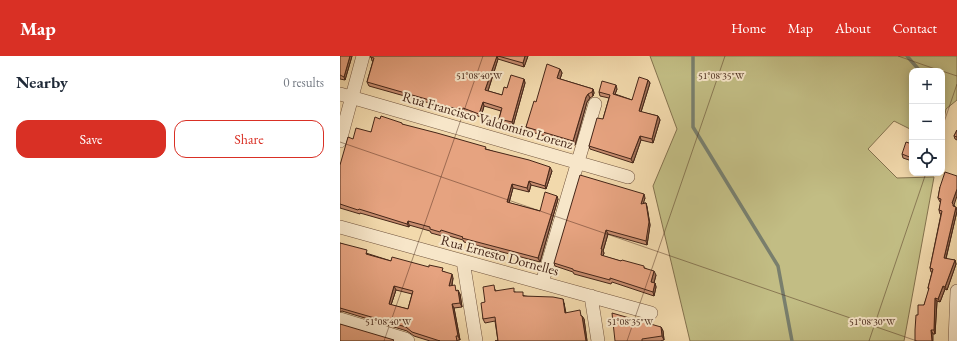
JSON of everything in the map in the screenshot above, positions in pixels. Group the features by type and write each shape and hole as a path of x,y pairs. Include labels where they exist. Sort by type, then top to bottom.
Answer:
{"street":[{"path":"340,141 346,96 363,56"},
{"name":"Rua Francisco Valdomiro Lorenz","path":"346,96 628,177"},
{"path":"542,283 595,104"},
{"name":"Rua Ernesto Dornelles","path":"340,227 652,313"},
{"path":"463,261 476,341"},
{"path":"954,341 957,291"},
{"path":"591,296 598,341"},
{"path":"340,319 408,341"}],"shaded area":[{"path":"650,56 957,56 957,100 946,109 945,114 945,68 909,68 909,128 894,121 868,149 897,178 934,177 904,341 690,341 653,186 677,129"}],"building":[{"path":"340,56 350,56 344,77 340,75"},
{"path":"497,56 485,90 502,95 504,87 507,88 511,75 524,79 512,122 499,119 502,108 483,102 479,114 463,108 462,110 433,103 433,101 367,82 374,58 370,57"},
{"path":"498,56 525,56 523,63"},
{"path":"547,64 560,69 557,78 593,89 592,92 586,97 573,141 526,127 534,101 536,102"},
{"path":"639,77 648,80 639,111 658,116 652,139 640,136 631,159 589,146 597,118 603,119 610,95 599,92 602,81 616,85 613,94 632,100"},
{"path":"381,116 402,124 486,147 485,149 550,167 545,186 529,181 527,188 512,184 507,202 540,211 545,192 557,196 538,258 462,238 463,237 441,230 440,232 430,229 430,227 408,221 407,224 340,204 340,165 348,137 353,139 356,128 371,132 375,117 380,119"},
{"path":"957,130 957,137 954,136"},
{"path":"906,142 909,143 909,157 902,154"},
{"path":"945,172 957,176 957,189 952,203 953,206 956,207 944,258 955,260 945,287 943,286 938,299 935,298 934,330 931,330 932,341 915,341 918,305 924,305 933,269 930,268 942,211 939,210 941,199 938,198 944,176 945,176"},
{"path":"580,175 644,194 641,204 646,203 649,222 646,241 606,230 601,255 644,266 644,268 654,271 651,282 655,283 653,292 610,278 610,280 573,270 554,263"},
{"path":"340,243 367,250 366,254 391,261 392,257 429,267 429,265 443,268 442,271 452,274 449,286 455,285 456,291 458,290 460,303 452,304 458,336 456,336 457,341 440,341 412,332 406,327 340,308","holes":["394,286 413,291 408,309 389,304"]},
{"path":"494,285 495,291 514,288 514,292 523,292 523,296 553,297 563,299 565,313 580,310 586,341 498,341 495,317 483,319 481,303 485,302 483,287"},
{"path":"612,313 661,327 662,336 642,339 642,341 615,341"},
{"path":"340,324 394,340 340,341"}],"waterway":[{"path":"693,56 693,127 778,266 792,341"},
{"path":"907,56 917,68"}]}
